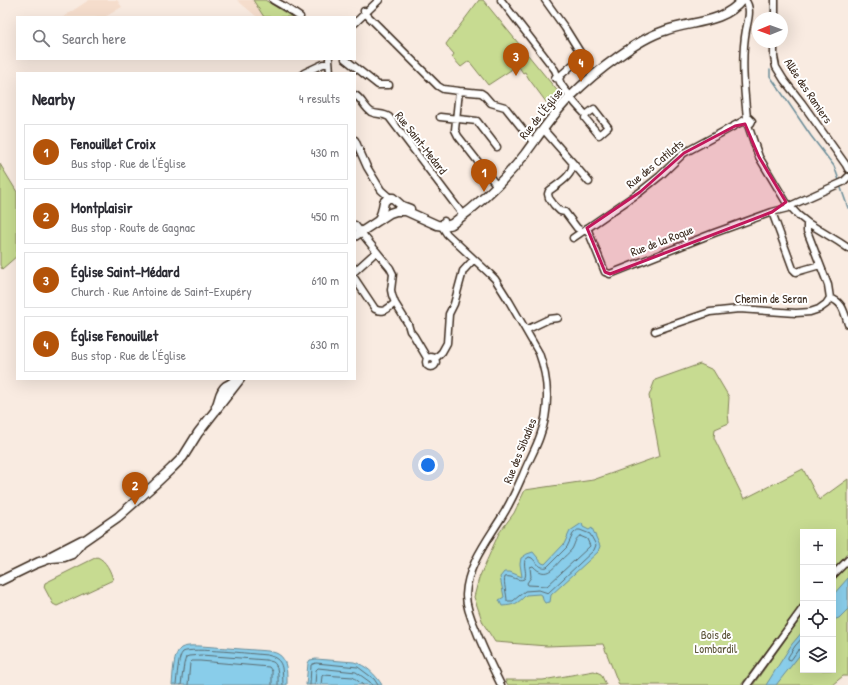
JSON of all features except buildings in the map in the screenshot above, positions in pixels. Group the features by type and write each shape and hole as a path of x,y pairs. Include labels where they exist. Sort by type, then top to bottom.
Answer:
{"main road":[{"name":"Rue de l'Église","path":"445,224 475,204 497,186 553,116 570,97 601,69 648,38 673,28 716,18 729,12 742,0"},
{"path":"358,234 393,212 398,206 394,199"},
{"path":"379,220 386,200 394,199 402,206 445,224"},
{"path":"383,206 386,211 406,211 431,222 445,224"},
{"path":"0,581 51,558 64,557 72,554 75,552 79,544 118,517 182,457 198,433 238,380"}],"street":[{"path":"273,0 298,16"},
{"path":"356,22 379,0"},
{"path":"501,0 556,70 557,75 555,78 559,79 562,87 586,115"},
{"path":"545,0 565,28 581,56 561,75 559,79"},
{"path":"746,0 749,7 744,46 746,121 759,157 790,207 808,223 848,248"},
{"path":"775,0 775,12"},
{"path":"365,12 438,86 459,92 481,93 491,103 505,107 533,142"},
{"name":"Allée des Ramiers","path":"774,48 776,68 848,169"},
{"path":"346,60 378,86 389,85"},
{"path":"306,72 329,62 330,72"},
{"path":"459,92 455,130 497,186"},
{"name":"Rue Saint-Medard","path":"356,96 359,97 370,112 375,114 385,114 389,117 461,213"},
{"path":"440,117 477,121 497,146"},
{"name":"Rue des Catilats","path":"573,238 650,184 684,153 746,121"},
{"path":"543,129 589,182"},
{"path":"356,142 367,167 381,190 383,206"},
{"name":"Rue de la Roque","path":"572,162 573,166 570,174 549,191 549,198 560,211 565,212 577,228 584,230 605,272 610,274 714,233 790,207"},
{"path":"790,207 843,182 848,177"},
{"path":"381,190 394,199"},
{"path":"772,212 793,269 796,272 820,265"},
{"path":"808,223 807,231 828,285 830,298 835,299 841,306 848,324"},
{"name":"Rue des Sibadies","path":"445,224 444,230 447,234 495,279 540,353 544,364 546,378 548,398 547,411 540,436 508,508 488,538 475,563 469,577 466,596 467,604 480,641 501,685"},
{"path":"358,234 390,268 393,274 391,290 395,303 427,358 427,366 430,367 436,364 435,359 442,352 447,343 449,314 454,304 463,270 474,259"},
{"path":"356,269 376,252"},
{"path":"356,280 375,309 378,311 381,312 395,303"},
{"name":"Chemin de Seran","path":"655,331 710,312 739,309 766,312 810,312 819,309 826,304 830,298"},
{"path":"526,330 549,319 558,318"},
{"path":"427,358 432,357 435,359"},
{"path":"836,572 848,560"},
{"path":"747,685 800,612"}],"highlighted area":[{"path":"745,124 759,157 786,202 772,212 610,274 605,272 587,228 640,192 684,153 735,126"}],"shaded area":[{"path":"89,0 117,0 122,7 107,16 65,16"},
{"path":"237,0 253,0 263,16 256,16"}],"green space":[{"path":"253,0 265,0 290,16 263,16"},
{"path":"479,0 483,0 564,99 554,110 552,110 525,72 523,73 519,67 512,68 488,85 469,61 461,67 452,57 454,54 446,44"},
{"path":"0,164 16,190 16,257 2,269 0,265"},
{"name":"Bois de Lombardil","path":"700,364 713,370 729,397 729,423 715,429 714,438 744,499 803,469 819,500 848,479 848,552 836,566 836,529 800,529 800,606 741,685 619,685 603,644 547,646 495,642 483,623 474,597 479,578 499,533 514,513 525,490 593,480 660,456 649,396 655,380"},
{"path":"97,557 105,563 113,580 57,606 53,604 44,587 45,583"},
{"path":"848,560 848,676 843,676 832,685 753,685 800,619 800,673 836,673 836,573"},
{"path":"594,671 601,674 606,685 508,685 505,680 543,680"}],"water":[{"path":"582,523 583,527 589,530 592,528 600,546 598,552 551,595 550,602 545,603 542,595 539,594 526,595 516,604 502,606 499,600 504,597 500,577 504,572 510,572 522,577 520,564 521,558 533,552 542,563 545,564 564,544 570,531"},
{"path":"848,578 848,609 836,619 836,601 836,592"},
{"path":"800,635 800,655 776,685 766,685 792,644"},
{"path":"186,646 277,653 281,656 285,663 287,685 172,685 174,665 178,651"},
{"path":"316,659 358,663 370,671 382,685 306,685 308,663 310,660"}],"waterway":[{"path":"771,12 772,0"},
{"path":"770,70 770,76 811,136 834,166 839,180"},
{"path":"841,188 848,208"}],"place":[{"name":"Église Saint-Médard","path":"516,76"},
{"name":"Église Fenouillet","path":"581,82"},
{"name":"Fenouillet Croix","path":"484,192"},
{"name":"Montplaisir","path":"135,505"}]}
